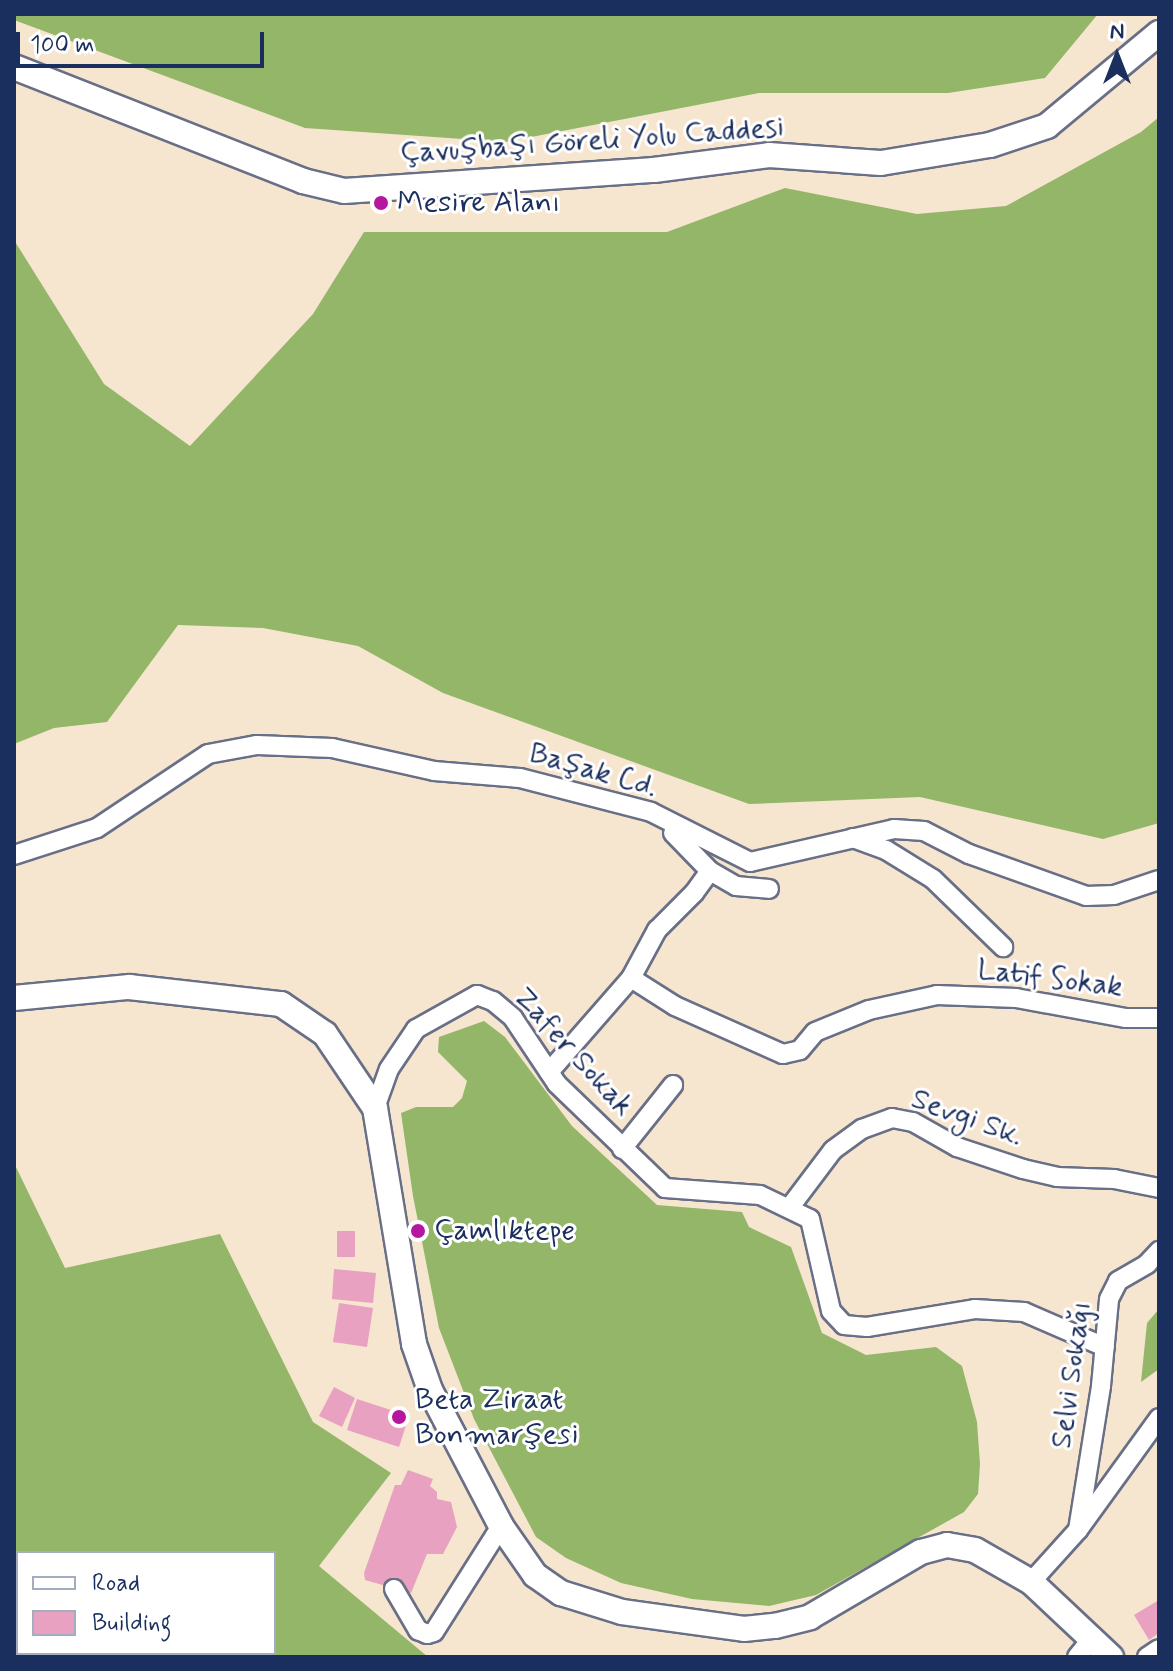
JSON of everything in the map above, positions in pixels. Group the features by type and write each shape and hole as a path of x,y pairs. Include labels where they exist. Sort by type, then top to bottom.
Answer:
{"main road":[{"name":"Çavuşbaşı Göreli Yolu Caddesi","path":"14,67 303,181 344,191 654,170 769,155 881,163 990,145 1047,126 1159,33"},
{"path":"14,998 129,987 281,1004 325,1034 375,1108 414,1344 430,1390 501,1526 535,1575 561,1593 622,1612 744,1629 775,1626 810,1617 921,1552 947,1545 975,1550 1031,1582 1083,1649 1111,1657"}],"street":[{"name":"Başak Cd.","path":"14,855 97,828 208,754 257,745 332,748 434,771 520,778 651,812 750,862 894,829 924,831 969,854 1086,896 1114,895 1159,880"},
{"path":"651,812 710,871 736,886 769,889"},
{"path":"850,837 886,850 933,879 1003,947"},
{"path":"549,1072 631,978 657,930 694,893 710,871"},
{"name":"Latif Sokak","path":"631,978 675,1006 783,1054 800,1050 815,1032 869,1010 937,995 1016,998 1126,1018 1159,1018"},
{"name":"Zafer Sokak","path":"375,1108 389,1069 416,1029 477,995 493,1001 513,1018 549,1072 622,1149 665,1188 760,1195 790,1207"},
{"path":"622,1149 673,1085"},
{"name":"Sevgi Sk.","path":"790,1207 833,1150 862,1129 892,1118 913,1122 957,1147 1023,1169 1057,1177 1114,1179 1159,1188"},
{"path":"790,1207 810,1219 831,1311 844,1325 867,1327 975,1309 1024,1312 1105,1347"},
{"name":"Selvi Sokağı","path":"1078,1530 1105,1347 1109,1299 1118,1281 1147,1264 1159,1251"},
{"path":"1031,1582 1078,1530 1159,1418"},
{"path":"394,1589 418,1630 427,1634 434,1632 501,1526"},
{"path":"1147,1657 1159,1649"}],"green space":[{"path":"14,14 1098,14 1045,78 948,93 759,93 506,142 305,128 14,20"},
{"path":"1159,117 1159,823 1103,839 920,797 749,804 443,693 358,646 263,628 178,625 107,722 54,728 14,744 14,240 104,384 190,446 313,314 364,232 667,232 785,188 917,214 1006,206 1141,132"},
{"path":"484,1021 505,1037 572,1126 657,1205 742,1212 749,1227 791,1247 822,1333 866,1355 936,1347 962,1366 977,1422 980,1464 978,1494 964,1512 816,1595 769,1606 692,1599 621,1583 566,1558 536,1537 474,1419 439,1328 413,1196 401,1113 416,1107 453,1107 462,1098 467,1081 438,1052 439,1037"},
{"path":"14,1163 65,1268 220,1234 313,1422 391,1473 319,1566 428,1657 14,1657"},
{"path":"1159,1309 1159,1369 1141,1382 1147,1323"}],"building":[{"path":"337,1231 355,1231 355,1257 337,1257"},
{"path":"334,1269 376,1273 373,1303 332,1299"},
{"path":"339,1303 373,1308 367,1347 333,1342"},
{"path":"334,1387 355,1398 342,1427 319,1416"},
{"path":"357,1399 409,1416 399,1447 347,1430"},
{"path":"408,1470 433,1479 430,1486 437,1492 437,1499 451,1502 457,1527 443,1554 427,1554 411,1593 365,1580 364,1573 395,1485 401,1485"},
{"path":"1159,1600 1159,1633 1149,1640 1134,1615"}],"place":[{"name":"Mesire Alanı","path":"381,203"},
{"name":"Çamlıktepe","path":"418,1231"},
{"name":"Beta Ziraat Bonmarşesi","path":"399,1417"}]}
